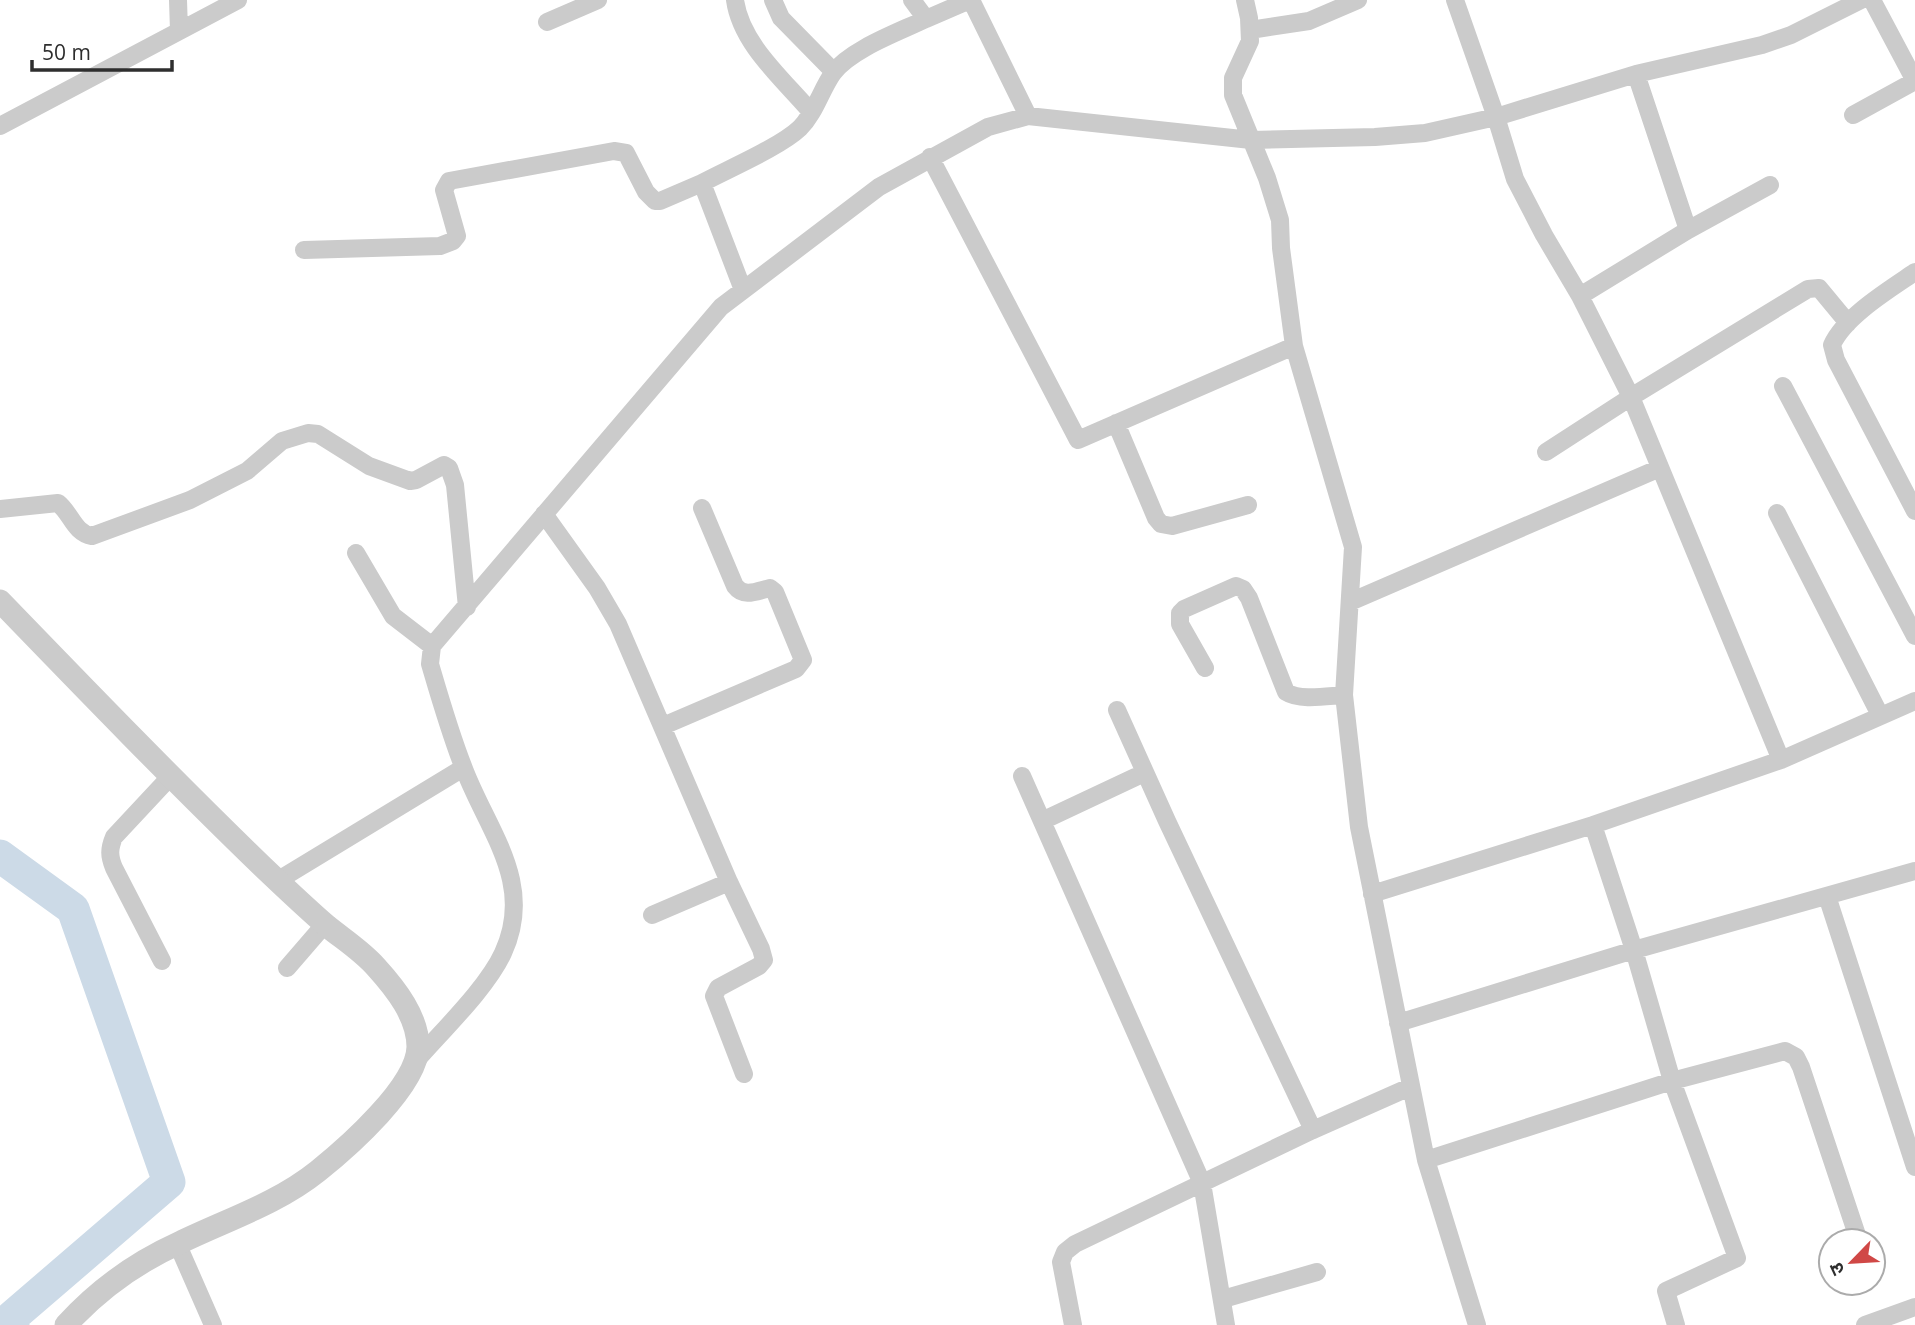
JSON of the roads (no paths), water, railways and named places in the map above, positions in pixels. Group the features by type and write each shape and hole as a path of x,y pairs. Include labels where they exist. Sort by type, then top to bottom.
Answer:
{"street":[{"path":"178,0 178,31"},
{"path":"0,126 238,0"},
{"path":"547,22 598,0"},
{"path":"736,0 737,13 749,38 811,112"},
{"path":"773,0 780,18 834,72"},
{"path":"912,0 926,19"},
{"path":"304,250 440,246 453,241 457,236 444,190 449,181 614,151 626,153 646,192 654,201 660,201 702,184 788,138 802,126 834,72 858,53 970,0 1028,116"},
{"path":"1245,0 1250,30 1247,50 1233,78 1235,103 1267,178 1280,220 1294,346 1353,547 1344,695 1359,827 1426,1160 1477,1325"},
{"path":"1250,30 1309,21 1358,0"},
{"path":"1455,0 1524,199 1580,296 1631,397 1781,760"},
{"path":"65,1325 98,1294 144,1262 177,1243 277,1198 317,1172 373,1122 405,1081 416,1062 489,976 503,953 513,926 514,892 509,868 463,768 430,664 432,646 721,307 879,187 988,127 1028,116 1251,140 1425,133 1496,117 1636,74 1772,42 1861,0"},
{"path":"1853,115 1915,81 1872,0"},
{"path":"1636,74 1688,230"},
{"path":"930,157 1078,440 1294,346"},
{"path":"702,184 743,290"},
{"path":"1580,296 1688,230 1770,186"},
{"path":"1915,272 1848,323 1834,339 1832,352 1915,511"},
{"path":"1546,453 1631,397 1808,289 1818,288 1848,323"},
{"path":"1783,386 1915,636"},
{"path":"1116,423 1156,518 1161,524 1172,526 1248,505"},
{"path":"0,509 58,503 78,530 92,536 190,500 247,471 282,442 308,433 318,434 369,466 410,481 444,465 449,468 455,485 467,607"},
{"path":"1350,602 1660,468"},
{"path":"663,726 796,669 803,660 775,592 770,588 741,593 735,586 702,508"},
{"path":"1777,513 1880,715"},
{"path":"544,514 609,606 729,882 761,949 764,960 759,966 718,988 714,996 744,1074"},
{"path":"356,553 393,616 432,646"},
{"path":"1205,668 1180,624 1180,613 1236,586 1243,589 1249,598 1286,692 1290,695 1305,696 1344,695"},
{"path":"0,601 170,777 325,925 375,965 402,999 414,1026 418,1045 416,1062"},
{"path":"1372,894 1593,825 1781,760 1915,701"},
{"path":"1117,710 1144,773 1313,1130"},
{"path":"278,881 463,768"},
{"path":"1042,821 1144,773"},
{"path":"1022,776 1202,1183 1226,1325"},
{"path":"162,961 110,857 114,837 170,777"},
{"path":"1593,825 1634,950 1672,1081 1737,1258 1666,1291 1676,1325"},
{"path":"1398,1023 1634,950 1915,872"},
{"path":"652,915 729,882"},
{"path":"1828,896 1915,1167"},
{"path":"287,968 325,925"},
{"path":"1426,1160 1672,1081 1785,1051 1792,1054 1801,1067 1854,1227"},
{"path":"1073,1325 1061,1262 1065,1252 1075,1244 1313,1130 1410,1087"},
{"path":"177,1243 213,1325"},
{"path":"1223,1299 1317,1272"},
{"path":"1865,1325 1915,1307"}],"waterway":[{"path":"0,856 73,909 169,1182 12,1317 13,1325"}]}
